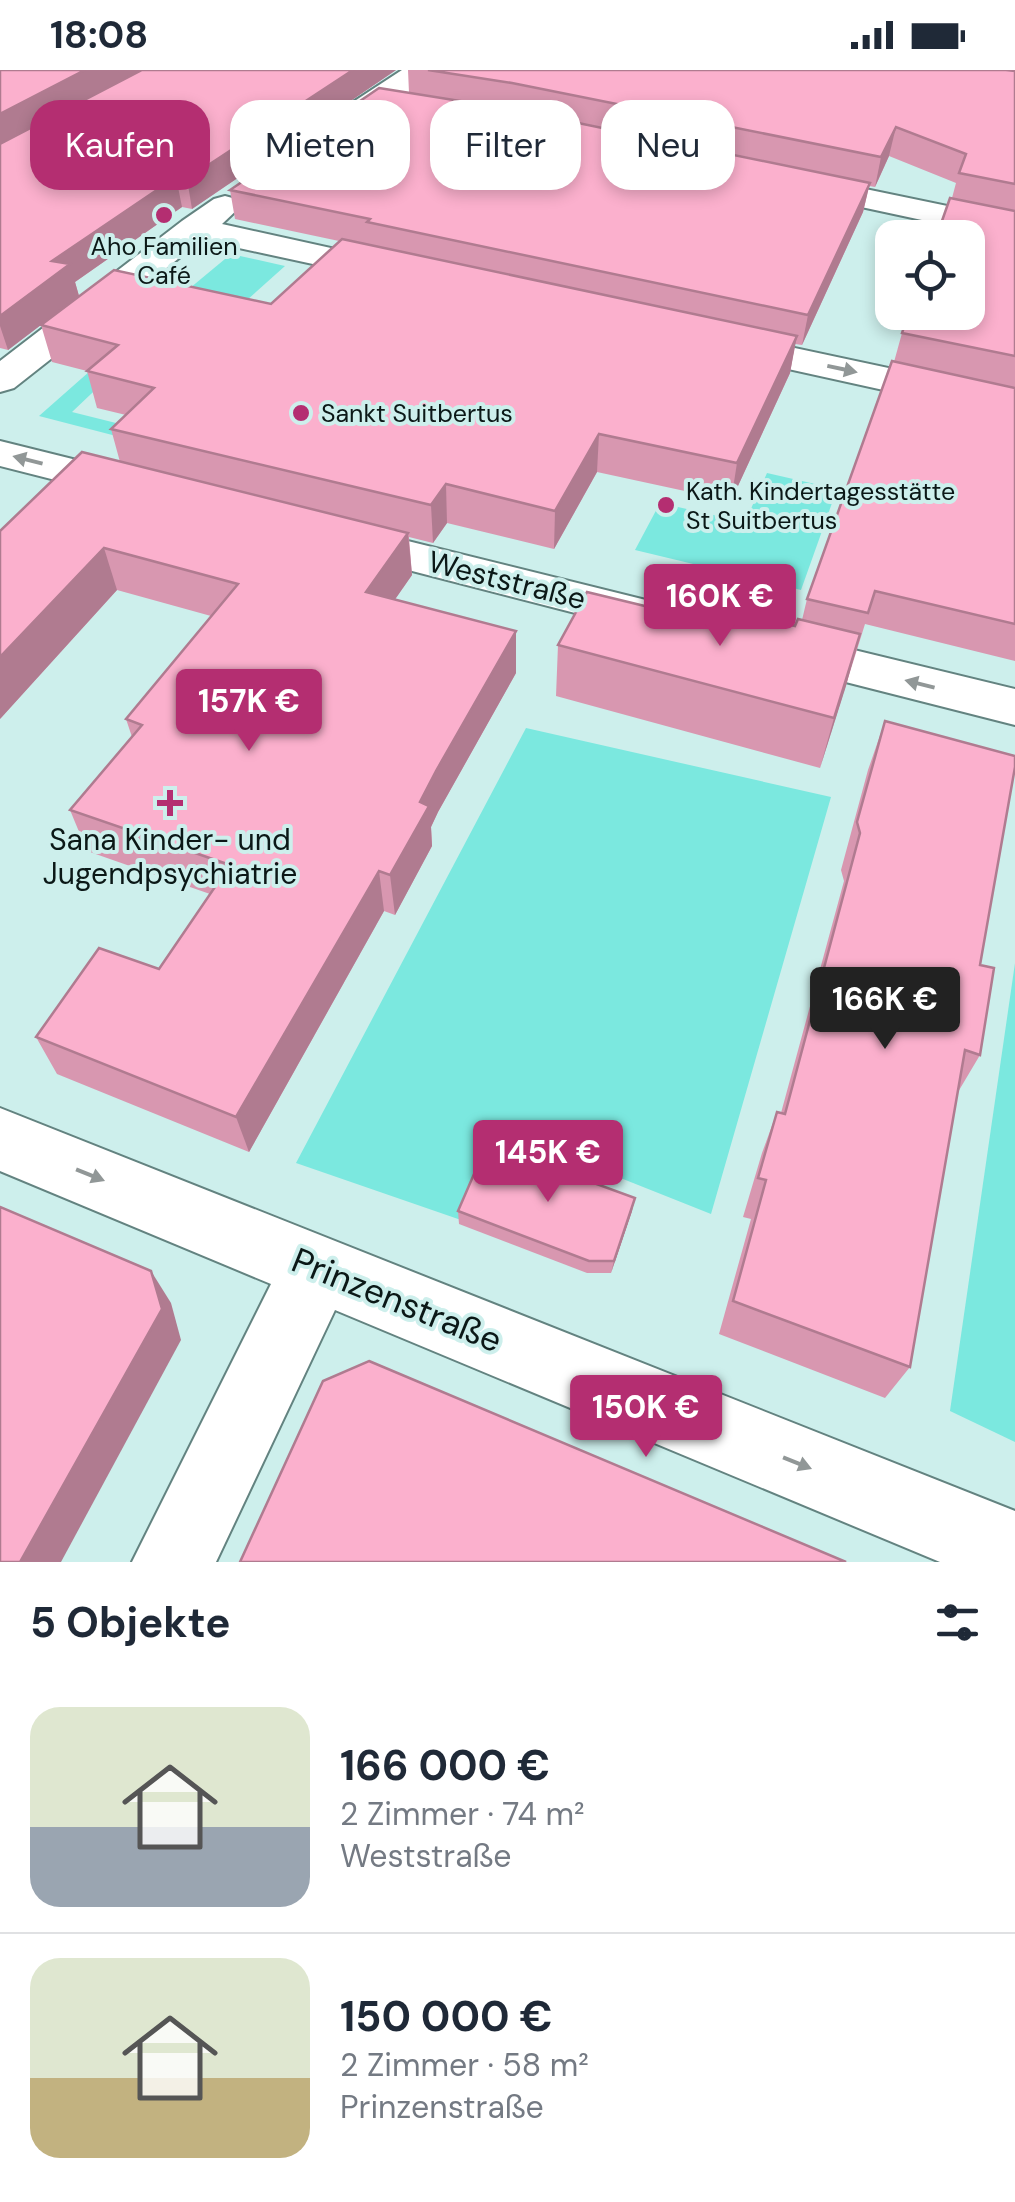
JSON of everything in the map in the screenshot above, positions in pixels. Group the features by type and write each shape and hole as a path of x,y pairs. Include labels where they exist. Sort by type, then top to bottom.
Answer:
{"street":[{"path":"381,100 420,70"},
{"path":"410,107 416,108"},
{"path":"763,177 1015,230"},
{"path":"0,380 247,190"},
{"path":"194,228 426,279"},
{"path":"678,334 1015,406"},
{"path":"0,453 175,497"},
{"name":"Weststraße","path":"290,526 691,626"},
{"path":"748,640 1015,707"},
{"name":"Prinzenstraße","path":"0,1139 1015,1552"},
{"path":"173,1562 318,1268"}],"shaded area":[{"path":"231,254 285,266 216,328 131,337"},
{"path":"90,371 110,376 72,412 300,469 290,481 39,416"},
{"path":"767,473 837,489 801,590 635,550 660,503 745,522"},
{"path":"526,728 831,797 711,1214 497,1129 461,1220 296,1163"},
{"path":"1015,963 1015,1442 950,1411"}],"building":[{"path":"0,70 85,70 0,114"},
{"path":"142,70 353,70 307,100 230,100 230,151 210,164 210,100 84,100"},
{"path":"428,70 1015,71 1015,184 959,173 966,154 896,127 881,157 735,128 735,100 601,101"},
{"path":"379,88 454,100 430,100 430,190 581,190 581,124 601,128 601,190 735,190 735,155 870,183 808,315 230,190 410,190 410,100 361,100"},
{"path":"30,128 30,190 157,190 52,261 70,264 0,316 0,144"},
{"path":"950,198 1015,211 1015,356 902,333 985,330 985,220 942,220"},
{"path":"342,239 797,336 737,463 599,434 555,511 446,484 431,505 111,429 154,388 87,371 118,345 41,325 114,270 271,304"},
{"path":"892,361 1015,388 1015,624 875,591 868,613 807,599"},
{"path":"82,452 408,533 366,592 516,631 436,771 420,802 429,806 390,875 379,871 236,1117 36,1037 99,948 159,969 230,865 70,810 142,725 126,719 238,584 104,548 0,657 0,531"},
{"path":"587,592 653,608 660,593 795,626 798,619 860,634 834,718 558,645"},
{"path":"885,721 1015,756 980,965 994,968 980,1055 965,1050 910,1367 733,1301 766,1180 758,1178 777,1112 785,1114 860,833 857,822"},
{"path":"487,1144 635,1198 614,1261 589,1261 458,1211"},
{"path":"0,1207 151,1271 162,1309 20,1562 0,1562"},
{"path":"369,1361 846,1562 240,1562 323,1381"}],"place":[{"name":"Aho Familien Café","path":"164,215"},
{"name":"Sankt Suitbertus","path":"301,413"},
{"name":"Kath. Kindertagesstätte St Suitbertus","path":"666,505"},
{"name":"Sana Kinder- und Jugendpsychiatrie","path":"170,803"}]}
